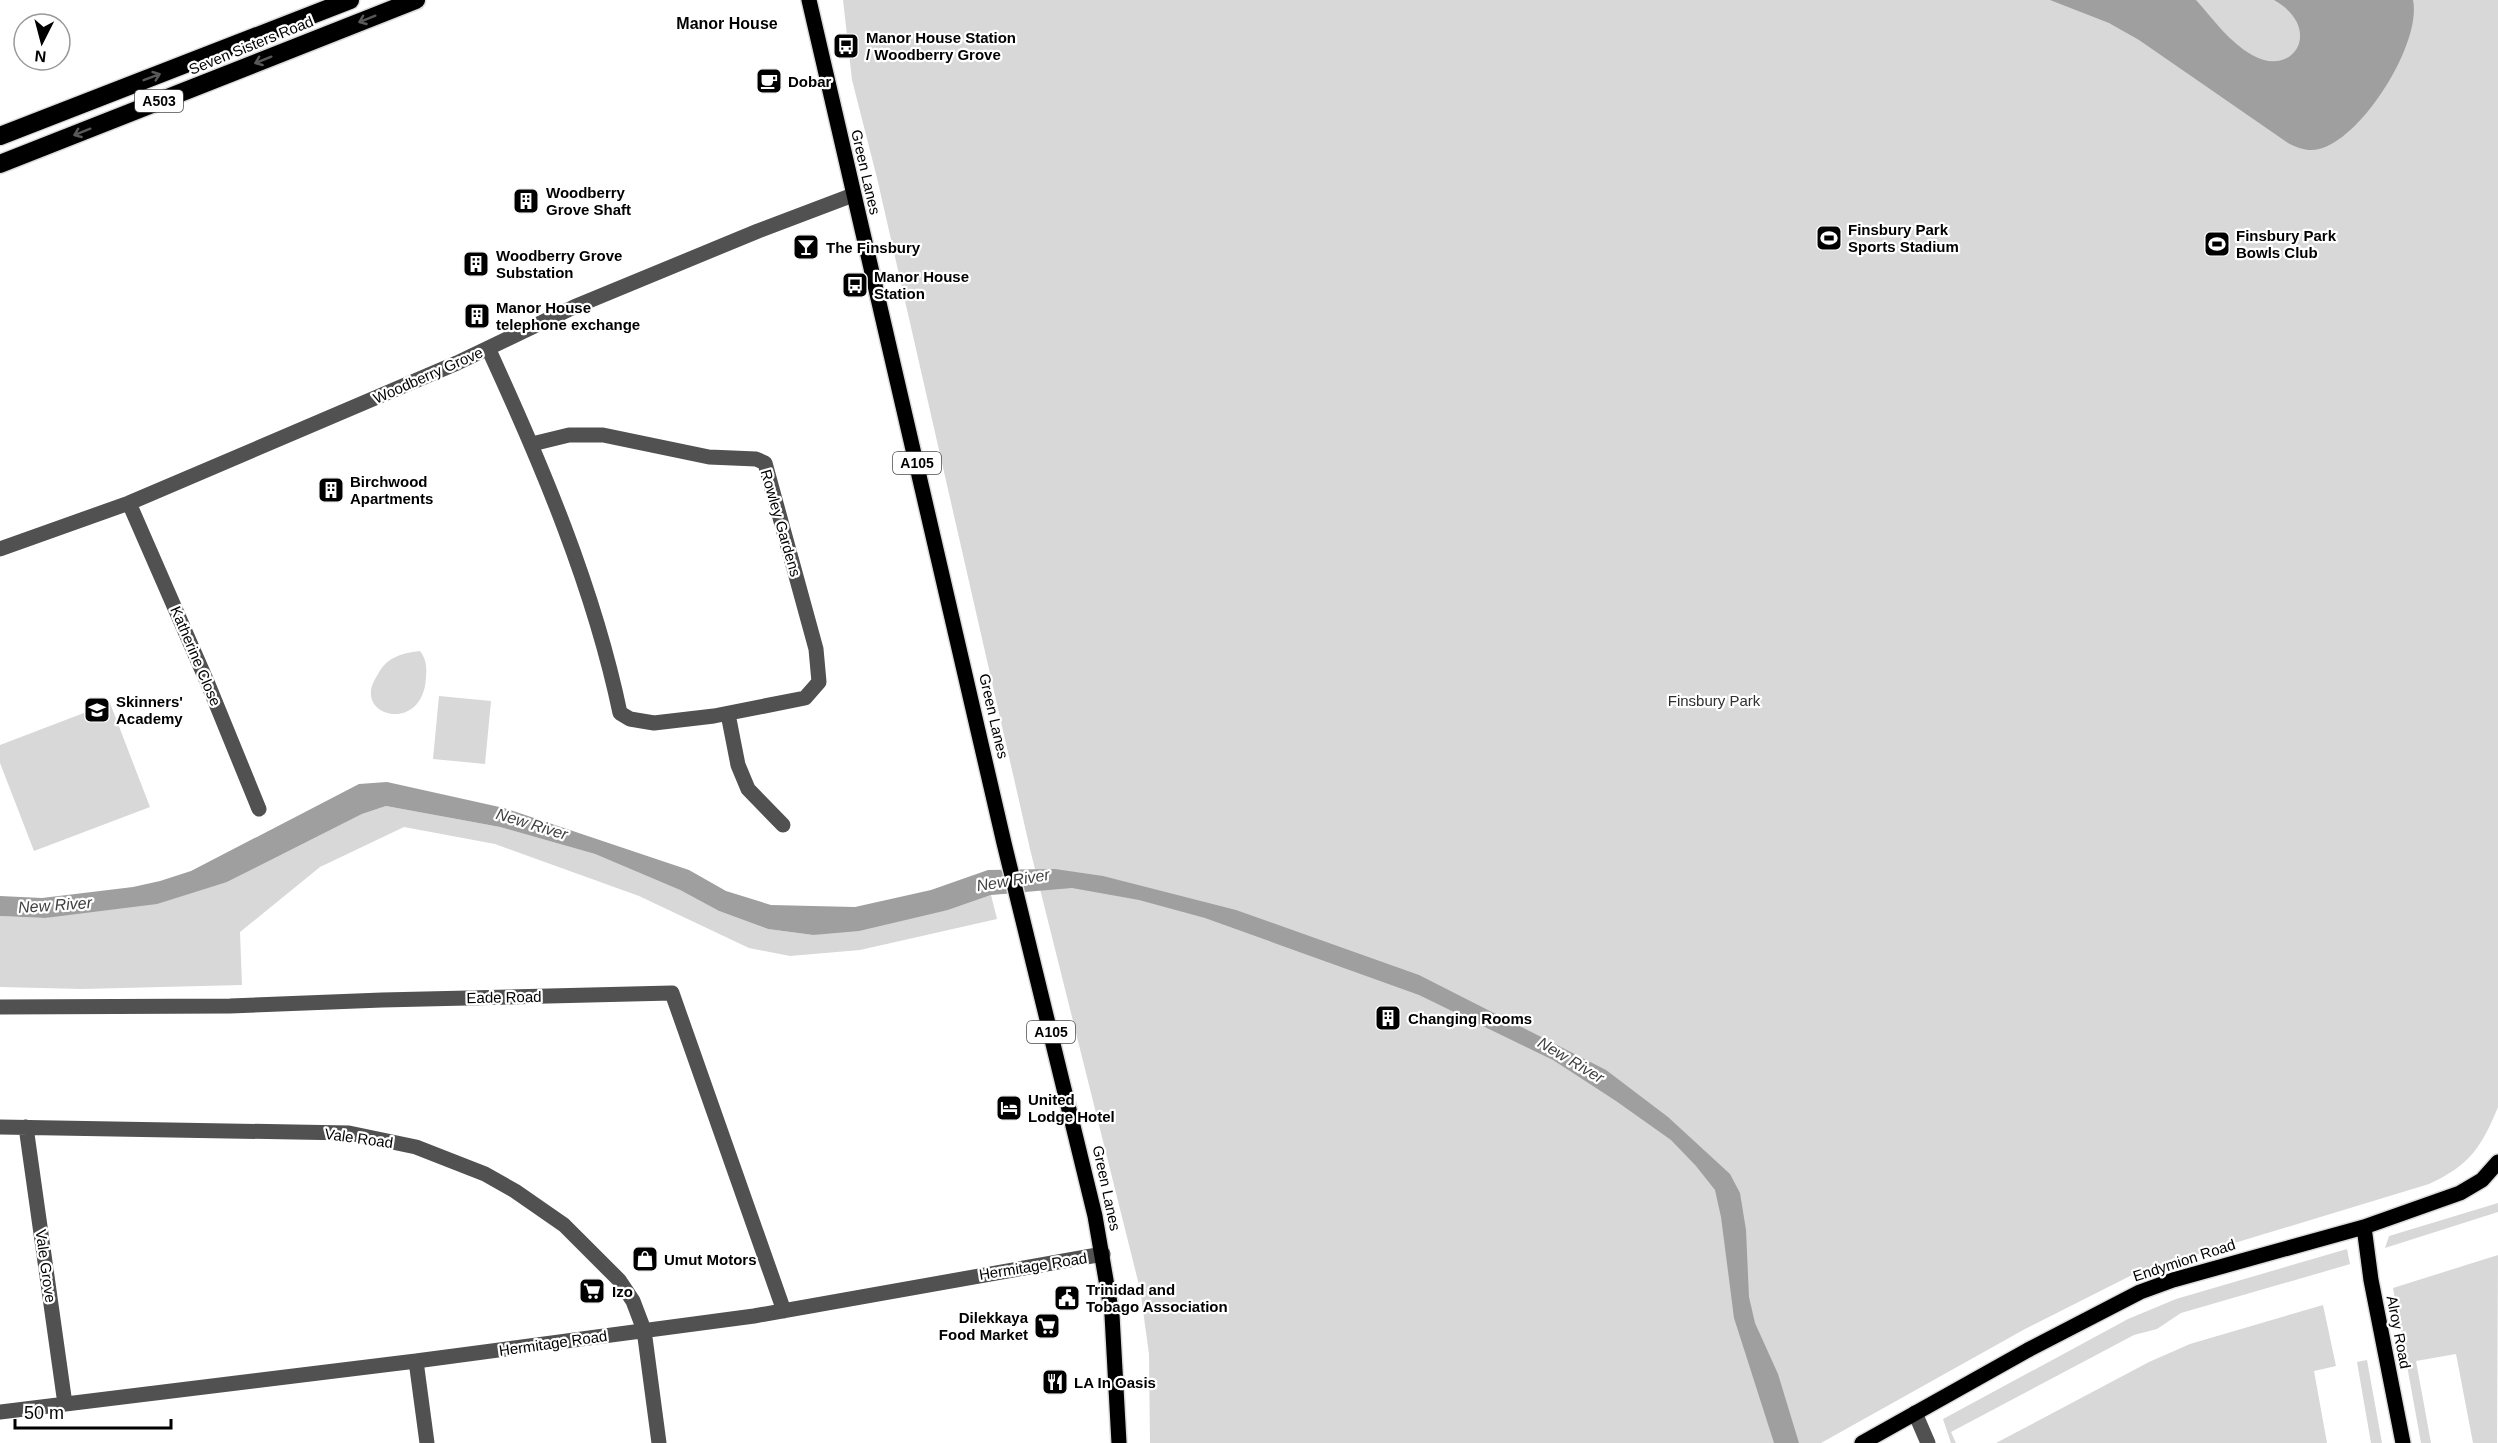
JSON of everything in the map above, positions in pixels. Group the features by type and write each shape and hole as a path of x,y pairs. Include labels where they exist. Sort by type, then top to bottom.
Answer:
{"highway":[{"name":"Seven Sisters Road","path":"0,136 350,0"},
{"name":"Seven Sisters Road","path":"0,164 416,0"}],"main road":[{"name":"Green Lanes","path":"809,0 1004,843 1079,1143 1103,1254 1113,1324 1119,1443"},
{"name":"Endymion Road","path":"1862,1443 2028,1350 2140,1292 2173,1280 2364,1227 2460,1193 2482,1180 2498,1162"},
{"name":"Alroy Road","path":"2364,1227 2371,1280 2403,1443"}],"street":[{"name":"Woodberry Grove","path":"0,549 129,503 488,348 574,307 758,231 853,195"},
{"name":"Rowley Gardens","path":"488,348 532,444 593,612 620,713 630,719 654,723 728,714 805,698 819,682 816,649 765,463 756,459 709,456 603,435 569,435 532,444"},
{"name":"Katherine Close","path":"129,503 208,684 259,809"},
{"path":"728,714 738,765 748,789 783,825"},
{"name":"Eade Road","path":"0,1007 230,1006 672,993 784,1311"},
{"name":"Vale Road","path":"0,1127 349,1133 416,1147 485,1174 515,1191 564,1225 619,1280 633,1300 644,1330 660,1443"},
{"name":"Vale Grove","path":"26,1127 65,1404"},
{"name":"Hermitage Road","path":"0,1412 416,1361 784,1311 1103,1254"},
{"path":"416,1361 427,1443"},
{"path":"1915,1413 1928,1443"}],"green space":[{"name":"Finsbury Park","path":"843,0 2498,0 2498,1107 2480,1144 2455,1170 2429,1184 2136,1273 2025,1329 1821,1443 1150,1443 1149,1354 1140,1289 1030,849 877,178 852,80"},
{"path":"420,651 425,660 426,673 423,693 416,705 397,714 387,713 378,708 372,701 371,691 382,668 396,657"},
{"path":"439,696 491,701 485,764 433,759"},
{"path":"110,703 150,807 34,851 0,763 0,745"},
{"path":"386,806 500,827 595,854 680,890 719,911 768,929 813,935 948,910 991,895 997,919 860,950 790,956 749,948 639,896 495,844 404,827 320,867 240,932 242,985 82,989 0,987 0,916 45,918 227,882 362,814"},
{"path":"2498,1203 2498,1212 2385,1248 2389,1236"},
{"path":"2347,1249 2350,1264 2181,1313 2157,1329 2134,1335 1951,1432 1956,1443 1951,1443 1943,1419 2128,1319 2176,1299"},
{"path":"2498,1255 2497,1443 2473,1443 2456,1354 2416,1361 2431,1443 2421,1443 2393,1288"},
{"path":"2323,1305 2336,1366 2314,1371 2327,1443 1996,1443 2149,1362 2190,1344"},
{"path":"2367,1360 2382,1443 2371,1443 2357,1362"}],"water":[{"path":"2050,0 2196,0 2236,44 2252,55 2267,61 2291,56 2298,47 2300,36 2298,24 2289,11 2274,0 2413,0 2413,18 2399,63 2386,87 2370,109 2353,128 2336,141 2311,150 2288,143 2139,40 2109,23"},
{"name":"New River","path":"387,782 504,808 689,870 726,891 771,905 855,907 931,890 988,870 1055,869 1103,876 1236,910 1419,975 1606,1070 1668,1117 1730,1174 1740,1193 1746,1230 1749,1297 1755,1323 1778,1374 1799,1443 1774,1443 1734,1318 1721,1217 1715,1190 1671,1140 1553,1060 1419,995 1205,918 1139,900 1072,888 991,895 948,910 859,931 813,935 768,929 719,911 680,890 595,854 500,827 386,806 362,814 227,882 157,904 45,918 0,916 0,896 42,898 133,887 191,871 359,784"}],"place":[{"name":"Manor House Station / Woodberry Grove","path":"846,46"},
{"name":"Dobar","path":"769,81"},
{"name":"Woodberry Grove Shaft","path":"526,201"},
{"name":"Finsbury Park Sports Stadium","path":"1829,238"},
{"name":"Finsbury Park Bowls Club","path":"2217,244"},
{"name":"The Finsbury","path":"806,247"},
{"name":"Woodberry Grove Substation","path":"476,264"},
{"name":"Manor House Station","path":"855,285"},
{"name":"Manor House telephone exchange","path":"477,316"},
{"name":"Birchwood Apartments","path":"331,490"},
{"name":"Skinners' Academy","path":"97,710"},
{"name":"Changing Rooms","path":"1388,1018"},
{"name":"United Lodge Hotel","path":"1009,1108"},
{"name":"Umut Motors","path":"645,1259"},
{"name":"Izo","path":"592,1291"},
{"name":"Trinidad and Tobago Association","path":"1067,1298"},
{"name":"Dilekkaya Food Market","path":"1047,1326"},
{"name":"LA In Oasis","path":"1055,1382"}],"district":[{"name":"Manor House","path":"727,23"}]}
